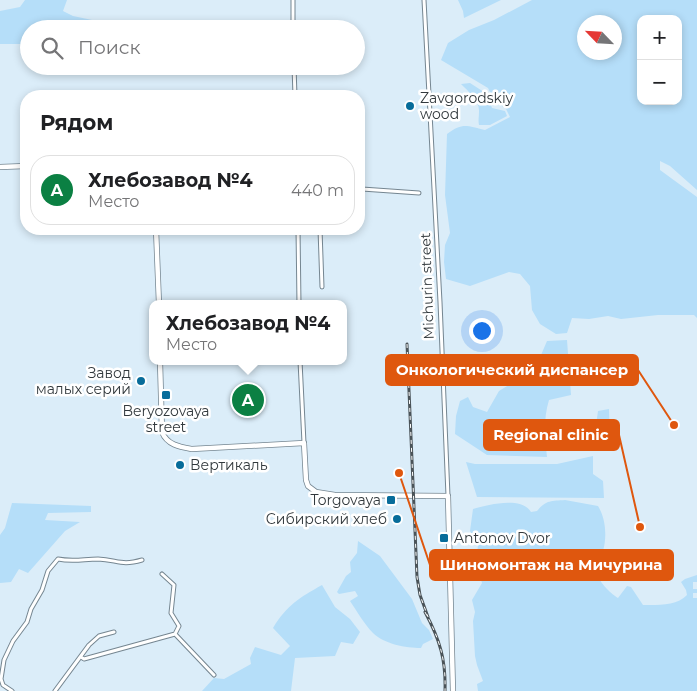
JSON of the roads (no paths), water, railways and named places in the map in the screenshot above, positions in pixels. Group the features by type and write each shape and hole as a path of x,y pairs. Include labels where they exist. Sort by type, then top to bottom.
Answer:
{"street":[{"path":"293,0 293,20"},
{"name":"Michurin street","path":"424,0 440,302 448,496 453,691"},
{"path":"294,75 294,90"},
{"path":"0,167 20,166"},
{"path":"365,189 419,193"},
{"path":"156,235 159,300"},
{"path":"298,235 299,300"},
{"path":"320,235 322,287"},
{"path":"160,365 162,432 164,437 174,445 192,449 304,444"},
{"path":"300,365 306,480 308,486 316,492 335,496 448,496"},
{"path":"12,691 3,685 1,679 4,660 12,641 27,622 31,609 42,590 46,576 56,561 58,559 72,561 98,559 128,564 142,560"},
{"path":"81,657 84,659 175,634 179,626 171,613 174,585 162,574"},
{"path":"55,691 89,645 100,636 114,632"},
{"path":"175,634 214,674"}],"railway":[{"path":"407,344 417,577 420,595 428,617"},
{"path":"425,612 441,650 445,691"}],"place":[{"name":"Zavgorodskiy wood","path":"410,106"},
{"name":"Завод малых серий","path":"141,381"},
{"name":"Beryozovaya street","path":"166,395"},
{"name":"Хлебозавод №4","path":"248,400"},
{"name":"Онкологический диспансер","path":"674,425"},
{"name":"Вертикаль","path":"180,465"},
{"name":"Шиномонтаж на Мичурина","path":"399,473"},
{"name":"Torgovaya","path":"391,500"},
{"name":"Сибирский хлеб","path":"397,519"},
{"name":"Regional clinic","path":"640,527"},
{"name":"Antonov Dvor","path":"444,538"}]}
